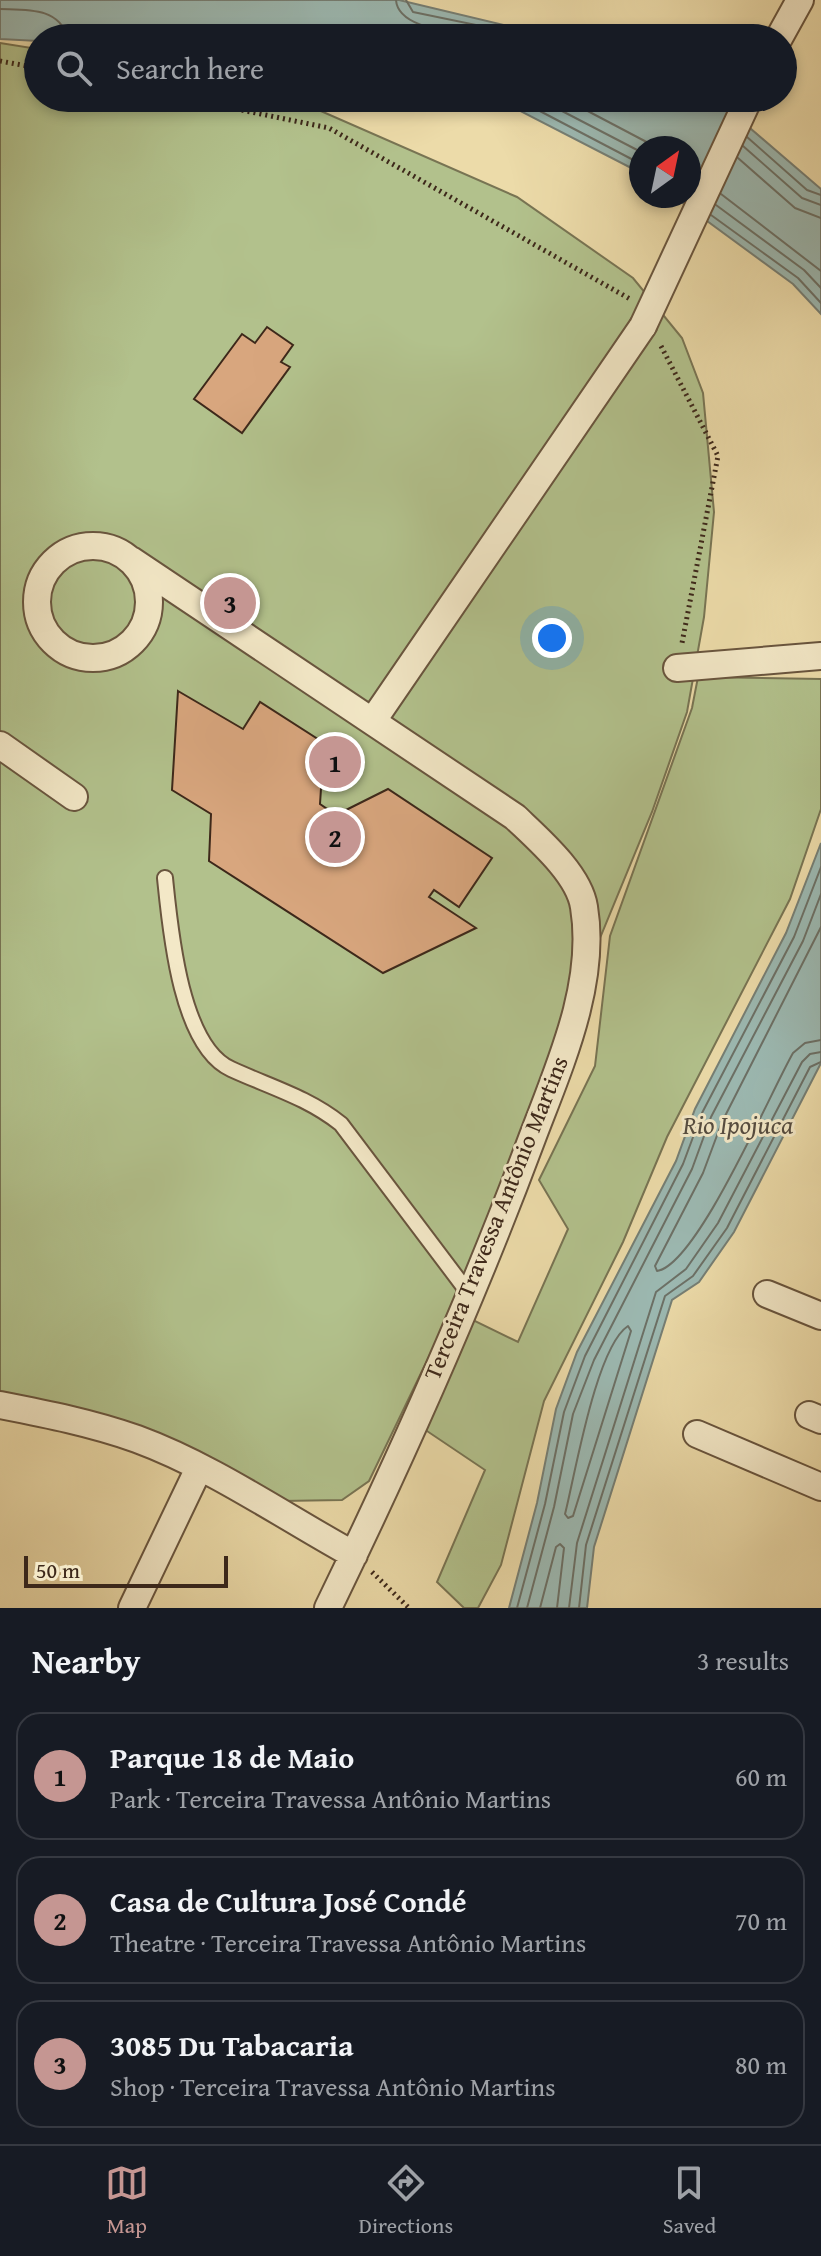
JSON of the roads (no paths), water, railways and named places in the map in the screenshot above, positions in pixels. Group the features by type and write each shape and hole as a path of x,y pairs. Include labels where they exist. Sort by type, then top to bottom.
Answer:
{"street":[{"path":"787,24 800,0"},
{"path":"374,719 643,326 742,112"},
{"path":"96,546 115,550 131,560 148,592 148,610 133,641 101,657 84,657 66,651 52,639 41,623 37,605 38,586 47,569 60,556 77,548 96,546"},
{"name":"Terceira Travessa Antônio Martins","path":"131,560 374,719 515,817 558,859 584,904 587,961 569,1035 515,1185 470,1295 328,1608"},
{"path":"677,668 821,656"},
{"path":"0,745 74,797"},
{"path":"767,1294 821,1316"},
{"path":"0,1405 96,1425 199,1468 354,1555"},
{"path":"697,1434 821,1487"},
{"path":"132,1608 199,1468"}],"lane":[{"path":"165,878 175,969 203,1042 227,1068 319,1106 341,1124 470,1295"}],"water":[{"path":"0,0 399,0 499,24 24,24 24,40 0,39"},
{"path":"522,112 731,112 821,189 821,314 793,284 689,208 701,208 701,136 629,136 629,167"},
{"name":"Rio Ipojuca","path":"821,843 821,1063 734,1232 699,1282 672,1300 594,1547 587,1608 509,1608 537,1503 556,1409 577,1352 676,1161 695,1109 786,933"}],"place":[{"name":"3085 Du Tabacaria","path":"230,603"},
{"name":"Parque 18 de Maio","path":"335,762"},
{"name":"Casa de Cultura José Condé","path":"335,837"}]}
